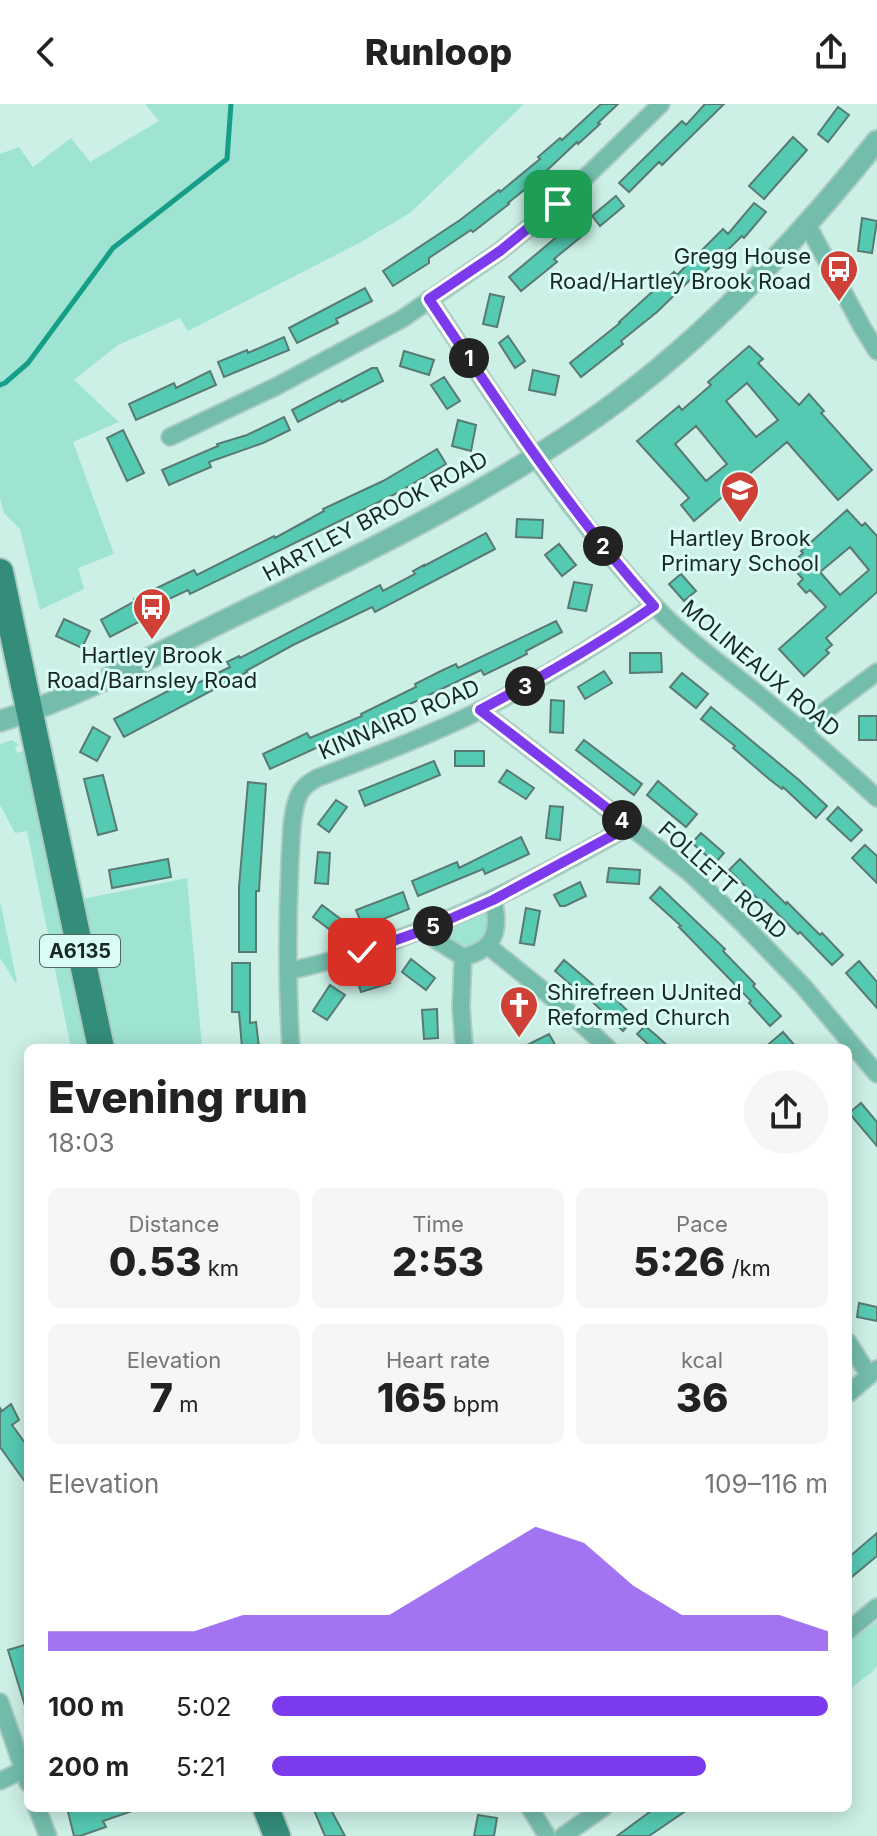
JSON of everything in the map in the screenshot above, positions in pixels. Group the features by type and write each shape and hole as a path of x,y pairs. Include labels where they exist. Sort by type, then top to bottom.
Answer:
{"main road":[{"name":"A6135","path":"0,572 100,1044"},
{"path":"268,1812 277,1836"}],"street":[{"path":"170,437 263,393 402,319 500,251 558,204 661,104"},
{"name":"HARTLEY BROOK ROAD","path":"0,721 64,698 358,556 440,514 597,416 654,372 772,262 877,141"},
{"path":"807,224 877,351"},
{"name":"MOLINEAUX ROAD","path":"429,299 535,456 619,566 654,606 692,641 801,729 877,798"},
{"name":"KINNAIRD ROAD","path":"291,1044 288,971 291,843 296,803 306,785 480,710 574,658 654,606"},
{"path":"801,729 877,672"},
{"name":"FOLLETT ROAD","path":"480,710 690,873 803,986 852,1044"},
{"path":"288,971 362,952 427,929 493,900 630,826"},
{"path":"427,929 436,940 463,957 478,954 488,946 496,930 493,900"},
{"path":"488,946 604,1044"},
{"path":"463,957 461,1007 464,1044"},
{"name":"FOLLETT ROAD","path":"852,1044 877,1074"},
{"path":"852,1347 873,1372 852,1390"},
{"path":"852,1628 877,1607"},
{"path":"0,1702 24,1774"},
{"path":"0,1781 24,1777"},
{"path":"39,1812 48,1836"},
{"path":"532,1812 547,1836"},
{"path":"563,1836 597,1812"}],"green space":[{"path":"145,104 524,104 410,213 361,242 188,331 180,318 118,345 74,380 119,422 73,442 114,554 78,568 84,589 40,610 20,529 4,513 0,498 0,154 19,147 33,167 71,138 90,162 159,121"},
{"path":"12,740 19,745 15,747 17,753 23,751 26,754 86,1044 70,1044 27,831 15,833 0,805 0,744"},
{"path":"187,878 202,1044 113,1044 82,899"},
{"path":"0,901 17,982 0,958"},
{"path":"491,907 489,938 477,948 462,949 436,930"},
{"path":"877,1621 877,1666 852,1687 852,1640"}],"building":[{"path":"601,104 618,104 600,124 509,204 393,286 383,271 500,192"},
{"path":"705,104 724,104 662,165 659,162 629,192 619,183 682,121 686,125"},
{"path":"838,107 849,115 828,142 818,134"},
{"path":"793,137 807,150 764,199 749,186"},
{"path":"616,196 624,206 600,226 592,216"},
{"path":"754,203 766,212 744,238 742,236 697,280 694,276 621,341 623,344 581,377 570,363 620,323 674,272 677,275 723,229 728,234"},
{"path":"862,218 877,221 872,253 858,251"},
{"path":"578,219 588,231 554,259 557,262 521,291 509,277"},
{"path":"365,288 372,301 336,319 338,323 297,343 289,328"},
{"path":"490,294 504,297 497,327 483,324"},
{"path":"508,336 525,361 515,368 499,343"},
{"path":"284,337 289,350 224,377 218,362"},
{"path":"749,346 763,359 758,363 799,405 809,394 824,411 821,413 872,470 838,500 787,442 694,521 681,505 689,498 637,441 679,406 682,410 711,385 708,382","holes":["747,383 778,420 756,437 726,401","696,426 727,464 706,481 675,444"]},
{"path":"404,351 434,360 429,375 400,366"},
{"path":"377,368 383,381 298,422 292,410"},
{"path":"533,370 559,376 555,395 529,390"},
{"path":"210,371 216,385 136,420 129,404 174,383 176,388"},
{"path":"444,377 460,401 447,409 431,385"},
{"path":"284,417 290,430 209,462 211,467 169,485 162,470"},
{"path":"458,420 476,425 471,451 452,446"},
{"path":"123,430 144,473 127,481 107,438"},
{"path":"437,449 446,464 397,493 190,594 188,590 156,605 160,611 110,637 101,620 134,599 194,570 197,575 275,538"},
{"path":"847,510 877,536 877,592 826,638 832,645 826,650 829,653 804,676 779,649 826,607 810,590 806,593 798,584 803,579 790,565 803,553 801,551","holes":["850,547 869,570 840,595 820,572"]},
{"path":"517,519 543,520 542,538 516,537"},
{"path":"486,533 495,549 375,612 372,607 293,645 124,737 114,719 193,678 196,684 230,667 227,662 380,585 383,591 415,574 413,571"},
{"path":"559,544 576,565 562,576 545,555"},
{"path":"681,574 696,591 684,601 669,584"},
{"path":"574,582 592,585 586,611 568,608"},
{"path":"64,619 90,631 82,648 56,636"},
{"path":"556,621 562,632 526,651 527,654 484,675 481,670 410,704 411,708 368,729 327,743 270,769 263,754 307,733 310,738 362,716 443,670 456,664 458,668"},
{"path":"630,653 661,653 662,672 630,673"},
{"path":"604,671 612,683 585,699 578,687"},
{"path":"682,673 708,694 696,708 670,687"},
{"path":"551,700 564,701 563,733 550,732"},
{"path":"711,707 827,806 816,818 701,719"},
{"path":"859,716 877,716 877,740 859,740"},
{"path":"93,727 110,737 97,761 80,752"},
{"path":"584,740 642,784 634,795 576,750"},
{"path":"455,751 484,751 484,766 455,766"},
{"path":"434,761 440,775 365,806 359,791"},
{"path":"507,770 534,788 526,799 499,782"},
{"path":"103,775 117,830 98,835 84,779"},
{"path":"658,781 697,814 686,827 647,795"},
{"path":"248,782 266,784 259,891 256,891 256,952 239,952 239,887"},
{"path":"336,800 347,807 329,832 318,824"},
{"path":"550,806 563,807 560,840 546,838"},
{"path":"838,807 862,830 851,841 827,819"},
{"path":"701,833 724,853 715,863 692,843"},
{"path":"521,837 529,854 485,874 483,869 418,896 412,881 457,862 459,868"},
{"path":"865,845 877,856 877,883 852,858"},
{"path":"318,852 330,853 328,884 315,883"},
{"path":"168,859 171,877 112,888 109,870"},
{"path":"740,859 843,955 832,965 764,900 762,903 729,870"},
{"path":"609,868 640,870 639,884 607,882"},
{"path":"580,882 586,896 560,906 554,895"},
{"path":"660,887 725,949 723,951 781,1016 770,1026 749,1003 751,1001 681,926 650,898"},
{"path":"403,892 409,909 363,927 356,910"},
{"path":"322,905 346,923 337,935 313,917"},
{"path":"526,908 540,911 534,945 520,943"},
{"path":"411,959 435,978 426,990 402,972"},
{"path":"564,960 598,989 601,985 635,1018 623,1031 555,971"},
{"path":"859,961 877,982 877,1008 846,973"},
{"path":"232,963 250,963 250,1023 256,1022 259,1044 242,1044 239,1012 232,1012"},
{"path":"386,968 390,983 361,992 356,976"},
{"path":"330,985 345,995 327,1020 313,1011"},
{"path":"437,1009 438,1038 424,1039 422,1010"},
{"path":"645,1026 665,1044 648,1044 637,1034"},
{"path":"783,1032 794,1044 769,1044"},
{"path":"549,1034 555,1044 529,1044"},
{"path":"861,1103 877,1122 877,1146 852,1117 852,1110"},
{"path":"859,1303 877,1307 877,1321 857,1317"},
{"path":"11,1404 19,1420 12,1425 24,1442 24,1480 0,1447 0,1408 2,1411"},
{"path":"877,1533 877,1556 852,1577 852,1555"},
{"path":"24,1645 24,1703 8,1650"},
{"path":"68,1812 129,1812 103,1821 106,1827 74,1836"},
{"path":"315,1812 332,1812 345,1836 325,1836"},
{"path":"650,1812 684,1812 649,1836 617,1836"},
{"path":"478,1815 497,1818 494,1836 474,1836"}],"waterway":[{"path":"0,385 28,363 113,248 227,159 231,104"}],"place":[{"name":"Gregg House Road/Hartley Brook Road","path":"839,303"},
{"name":"Hartley Brook Primary School","path":"740,524"},
{"name":"Hartley Brook Road/Barnsley Road","path":"152,641"},
{"name":"Shirefreen UJnited Reformed Church","path":"519,1039"}],"route":[{"path":"362,952 460,916 630,826 480,710 548,673 654,606 619,566 535,456 429,299 500,251 558,204"}]}
